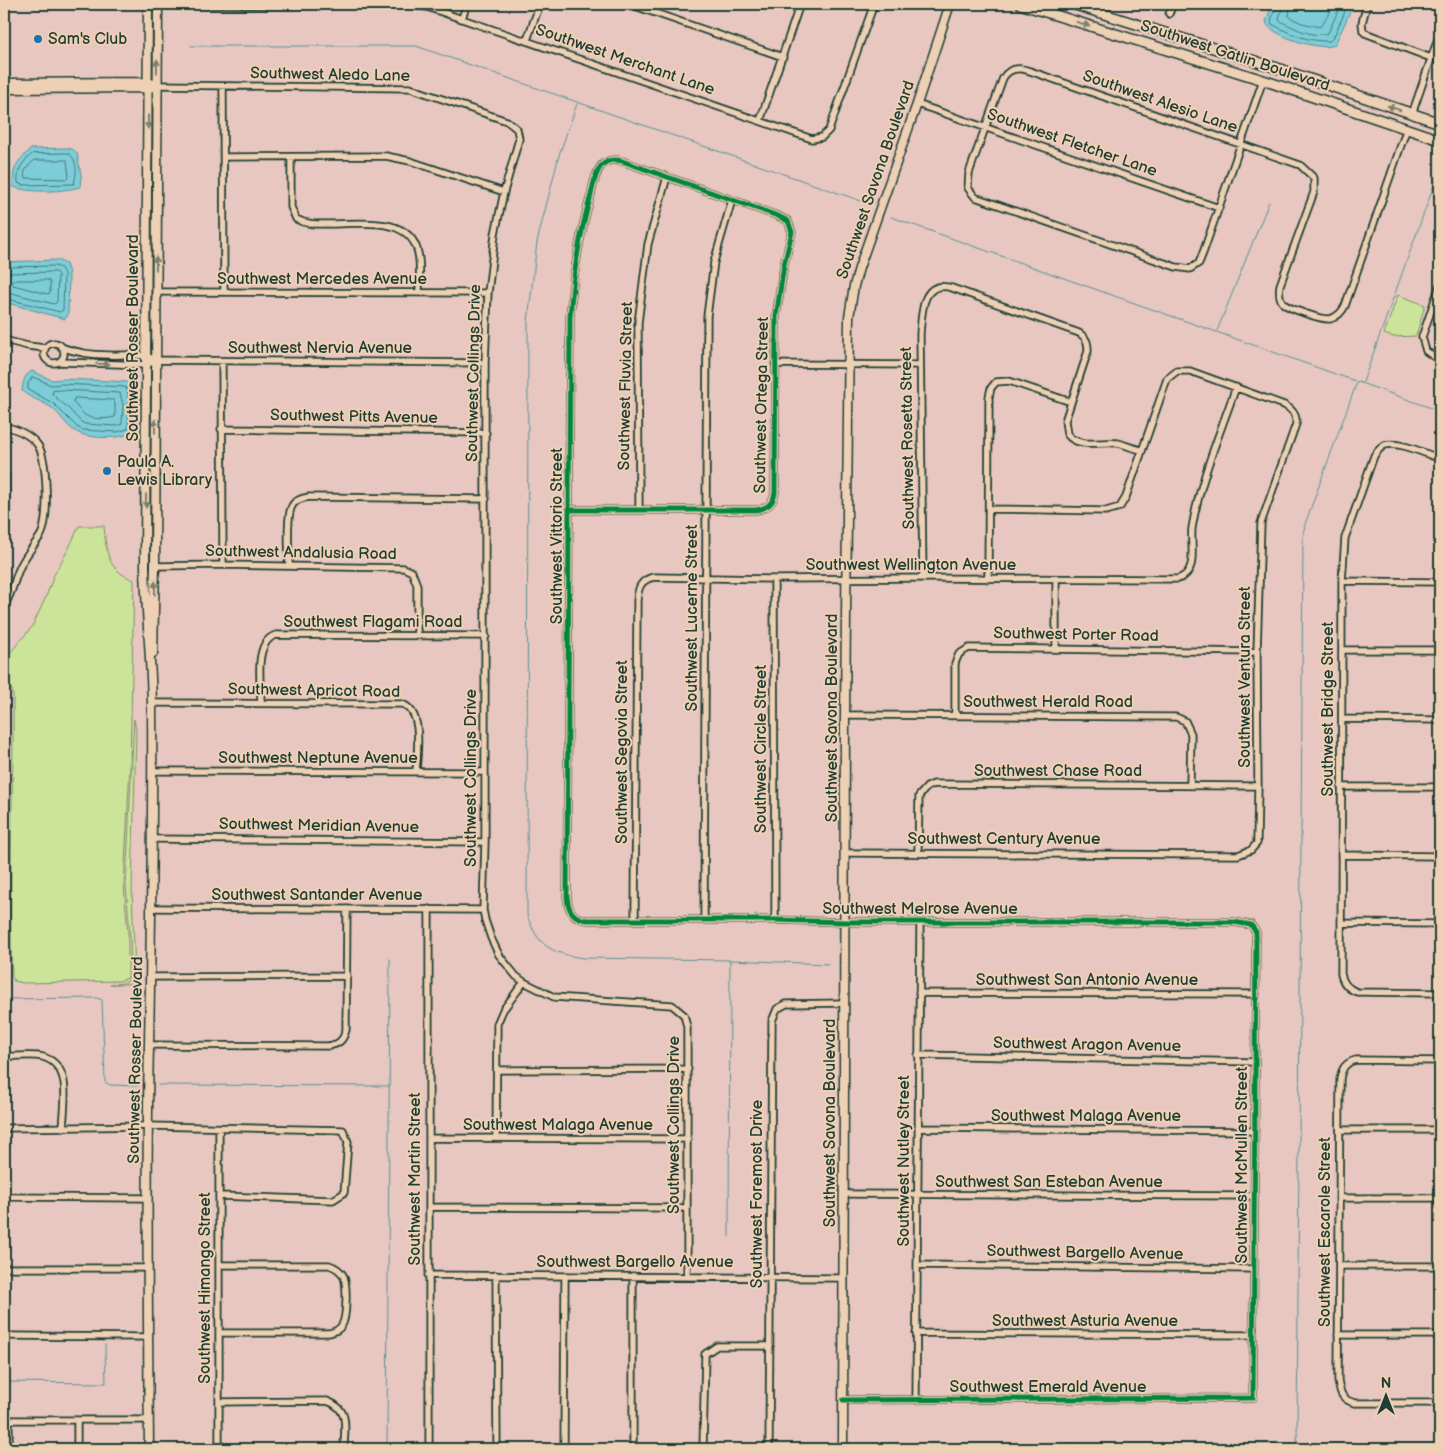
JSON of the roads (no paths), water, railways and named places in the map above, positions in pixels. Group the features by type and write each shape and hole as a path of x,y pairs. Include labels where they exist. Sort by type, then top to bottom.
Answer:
{"main road":[{"name":"Southwest Gatlin Boulevard","path":"1020,4 1263,80 1440,140"},
{"name":"Southwest Gatlin Boulevard","path":"1072,4 1274,67 1440,123"},
{"path":"1427,135 1440,135"}],"street":[{"name":"Southwest Rosser Boulevard","path":"148,4 146,590 152,703 152,908 148,1126 148,1449"},
{"name":"Southwest Rosser Boulevard","path":"151,672 154,639 155,566 158,4"},
{"name":"Southwest Merchant Lane","path":"158,4 427,6 812,139 822,137 829,130 874,4"},
{"path":"462,18 467,4"},
{"path":"527,40 540,4"},
{"path":"630,4 783,58"},
{"path":"760,122 800,4"},
{"name":"Southwest Savona Boulevard","path":"843,1449 842,1278 849,317 854,286 950,4"},
{"path":"1169,14 1173,4"},
{"path":"1367,4 1362,23 1363,31 1368,35 1432,58"},
{"path":"1412,114 1440,33"},
{"name":"Southwest Alesio Lane","path":"985,128 1003,78 1010,70 1018,68 1300,166 1314,178 1314,192 1280,285 1280,292 1284,304 1328,319 1339,314 1345,306 1407,128"},
{"path":"985,128 968,178 968,188 972,194 1176,267 1193,268 1201,259 1263,80"},
{"name":"Southwest Aledo Lane","path":"4,84 410,88 507,121 517,129 519,136"},
{"name":"Southwest Aledo Lane","path":"4,89 148,85"},
{"path":"224,87 224,292"},
{"name":"Southwest Fletcher Lane","path":"917,104 1219,208"},
{"name":"Southwest Collings Drive","path":"519,136 495,234 488,293 485,363 486,636 483,910 491,938 499,955 511,971 524,982 554,998 672,1005 684,1014 688,1027 687,1276"},
{"path":"225,157 386,156 410,161 504,192"},
{"path":"291,157 291,207 296,219 315,224 382,224 399,229 409,236 417,249 419,292"},
{"name":"Southwest Vittorio Street","path":"580,918 570,911 567,897 570,317 572,289 583,223 597,173 602,165 612,160 622,161 668,177"},
{"path":"668,177 732,200"},
{"name":"Southwest Fluvia Street","path":"639,509 638,323 648,244 668,177"},
{"name":"Southwest Ortega Street","path":"706,510 756,510 768,506 773,500 775,493 776,317 784,265 792,232 790,225 783,219 732,200"},
{"name":"Southwest Lucerne Street","path":"704,920 709,301 714,262 732,200"},
{"name":"Southwest Rosetta Street","path":"923,578 921,322 926,298 934,288 945,286 1079,333 1087,340 1088,352 1071,402"},
{"path":"1440,286 1422,337 1426,351 1440,361"},
{"name":"Southwest Mercedes Avenue","path":"156,292 488,293"},
{"path":"4,340 44,351"},
{"path":"44,351 54,343 75,352 146,355 155,360"},
{"path":"59,362 64,355 61,347"},
{"path":"44,351 48,362 146,364 155,360"},
{"name":"Southwest Nervia Avenue","path":"155,360 485,363"},
{"path":"222,361 222,565"},
{"path":"775,364 920,365"},
{"path":"990,510 1106,511 1116,509 1123,503 1167,379 1177,371 1184,370 1236,388"},
{"path":"988,579 990,510 989,397 994,384 1000,381 1009,381 1071,402 1065,426 1070,438 1086,443 1117,443 1141,450"},
{"name":"Southwest Wellington Avenue","path":"639,586 647,579 654,577 1172,580 1184,576 1191,567 1192,530 1201,490 1236,388"},
{"name":"Southwest Ventura Street","path":"1163,854 1238,855 1252,850 1258,838 1257,652 1261,523 1294,433 1296,420 1294,413 1284,405 1236,388"},
{"path":"4,426 19,430 30,438 38,445 43,455 46,465 46,521 41,534 29,549 4,606"},
{"name":"Southwest Pitts Avenue","path":"222,429 486,433"},
{"name":"Southwest Bridge Street","path":"1440,459 1402,446 1387,444 1380,448 1374,456 1344,538 1341,787 1341,974 1345,985 1350,990 1357,992 1440,993"},
{"path":"289,566 290,511 292,506 300,500 309,497 486,498"},
{"path":"570,510 706,510"},
{"name":"Southwest Andalusia Road","path":"155,566 398,567 409,570 417,584 417,635"},
{"name":"Southwest Circle Street","path":"774,579 775,920"},
{"path":"1056,580 1056,648"},
{"path":"1342,581 1440,582"},
{"name":"Southwest Segovia Street","path":"635,919 637,601 639,586"},
{"name":"Southwest Flagami Road","path":"261,703 260,655 264,643 272,636 280,634 486,636"},
{"name":"Southwest Porter Road","path":"956,715 954,663 962,651 974,647 1257,652"},
{"path":"1342,650 1440,650"},
{"name":"Southwest Apricot Road","path":"152,703 396,703 406,705 412,711 417,722 416,772"},
{"name":"Southwest Herald Road","path":"845,715 1176,717 1187,725 1191,734 1190,785"},
{"path":"1342,719 1440,720"},
{"name":"Southwest Neptune Avenue","path":"152,771 484,772"},
{"name":"Southwest Chase Road","path":"918,852 919,796 930,785 1258,786"},
{"path":"1341,787 1440,787"},
{"name":"Southwest Meridian Avenue","path":"152,839 485,842"},
{"name":"Southwest Century Avenue","path":"845,854 918,852 1163,854"},
{"path":"1341,855 1440,856"},
{"name":"Southwest Santander Avenue","path":"152,908 483,910"},
{"path":"149,1045 327,1046 339,1043 343,1040 346,1030 347,909"},
{"name":"Southwest Martin Street","path":"429,909 429,1449"},
{"name":"Southwest Melrose Avenue","path":"580,918 845,922 1234,922 1251,925 1256,932"},
{"name":"Southwest Nutley Street","path":"916,1400 920,921"},
{"path":"1341,923 1440,924"},
{"name":"Southwest McMullen Street","path":"1253,1398 1256,932"},
{"path":"151,977 347,976"},
{"path":"496,1138 498,1019 524,982"},
{"name":"Southwest San Antonio Avenue","path":"919,993 1256,994"},
{"name":"Southwest Foremost Drive","path":"769,1449 773,1016 777,1009 790,1003 844,1003"},
{"name":"Southwest Aragon Avenue","path":"918,1055 1255,1062"},
{"path":"4,1056 42,1057 57,1064 65,1080 63,1128"},
{"name":"Southwest Escarole Street","path":"1440,1061 1356,1060 1344,1066 1340,1079 1338,1335 1338,1381 1343,1398 1355,1403 1440,1403"},
{"path":"498,1070 688,1070"},
{"path":"4,1130 8,1128 148,1126 343,1130 348,1142 344,1193 333,1200 219,1196"},
{"name":"Southwest Himango Street","path":"219,1128 219,1449"},
{"name":"Southwest Malaga Avenue","path":"918,1128 1255,1131"},
{"path":"1340,1130 1440,1130"},
{"name":"Southwest Malaga Avenue","path":"429,1138 688,1139"},
{"name":"Southwest San Esteban Avenue","path":"844,1194 1254,1196"},
{"path":"4,1197 148,1198"},
{"path":"1339,1198 1440,1198"},
{"path":"429,1207 688,1208"},
{"path":"219,1265 329,1265 337,1268 343,1275 346,1297 344,1322 336,1330 329,1333 219,1333"},
{"name":"Southwest Bargello Avenue","path":"917,1265 1254,1269"},
{"path":"1339,1266 1440,1266"},
{"path":"4,1268 148,1268"},
{"name":"Southwest Bargello Avenue","path":"428,1275 842,1278"},
{"path":"496,1275 497,1449"},
{"path":"564,1449 565,1276"},
{"path":"633,1276 633,1449"},
{"name":"Southwest Asturia Avenue","path":"916,1333 1253,1335"},
{"path":"1338,1335 1440,1335"},
{"path":"4,1336 148,1337"},
{"path":"704,1449 705,1354 717,1346 770,1346"},
{"name":"Southwest Emerald Avenue","path":"843,1400 1253,1398"},
{"path":"219,1402 327,1401 341,1408 344,1416 344,1449"},
{"path":"9,1449 6,1420 148,1420"},
{"path":"77,1420 77,1449"}],"water":[{"path":"1272,4 1351,4 1351,9 1334,45 1328,47 1297,41 1269,27 1266,22"},
{"path":"31,149 72,149 77,153 81,175 80,187 46,191 13,187 16,165"},
{"path":"57,260 66,264 69,273 68,315 65,319 4,302 4,262"},
{"path":"32,371 52,380 126,382 132,386 134,404 132,432 127,435 104,438 87,436 75,431 53,409 22,391 24,379"},
{"path":"6,469 10,475 10,512 4,525 4,472"}],"waterway":[{"path":"191,46 416,46 867,203"},
{"path":"577,104 559,155 537,242 528,322 527,915 536,934 547,946 562,954 583,958 730,960 828,964"},
{"path":"1363,382 1438,174"},
{"path":"1217,331 1269,202"},
{"path":"891,217 1440,411"},
{"path":"1297,1449 1303,536 1305,524 1357,382"},
{"path":"387,1449 390,959"},
{"path":"729,1237 730,960"},
{"path":"4,999 97,998 102,1000 105,1082 110,1085 137,1086"},
{"path":"158,1085 389,1086"},
{"path":"4,1382 106,1383 105,1345"},
{"path":"891,1443 1440,1444"}],"place":[{"name":"Sam's Club","path":"38,39"},
{"name":"Paula A. Lewis Library","path":"107,471"}]}
